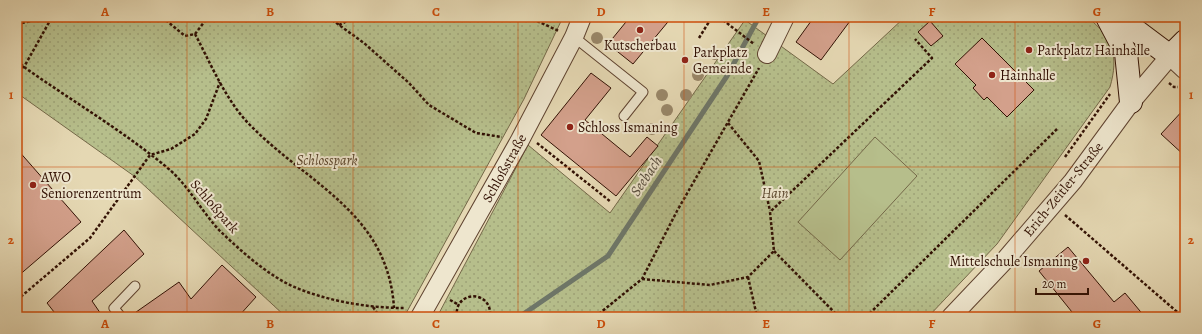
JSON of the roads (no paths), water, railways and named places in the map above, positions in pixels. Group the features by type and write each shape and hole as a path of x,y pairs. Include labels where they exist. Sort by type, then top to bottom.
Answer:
{"main road":[{"path":"1107,17 1126,53 1131,102"},
{"path":"1118,17 1180,56"}],"street":[{"name":"Schloßstraße","path":"421,316 520,140 574,37 582,17"},
{"path":"760,49 785,17"},
{"name":"Erich-Zeitler-Straße","path":"951,317 1005,260 1073,181 1131,102 1180,56"}],"lane":[{"path":"574,37 643,92 624,116"},
{"path":"121,317 114,308 135,286"}],"waterway":[{"name":"Seebach","path":"519,317 608,256 727,76 759,17"}],"place":[{"name":"Kutscherbau","path":"640,30"},
{"name":"Parkplatz Hainhalle","path":"1029,50"},
{"name":"Parkplatz Gemeinde","path":"685,60"},
{"name":"Hainhalle","path":"992,75"},
{"name":"Schloss Ismaning","path":"570,127"},
{"name":"AWO Seniorenzentrum","path":"33,185"},
{"name":"Mittelschule Ismaning","path":"1086,261"}],"park label":[{"name":"Schlosspark","path":"327,160"},
{"name":"Hain","path":"775,193"}]}
